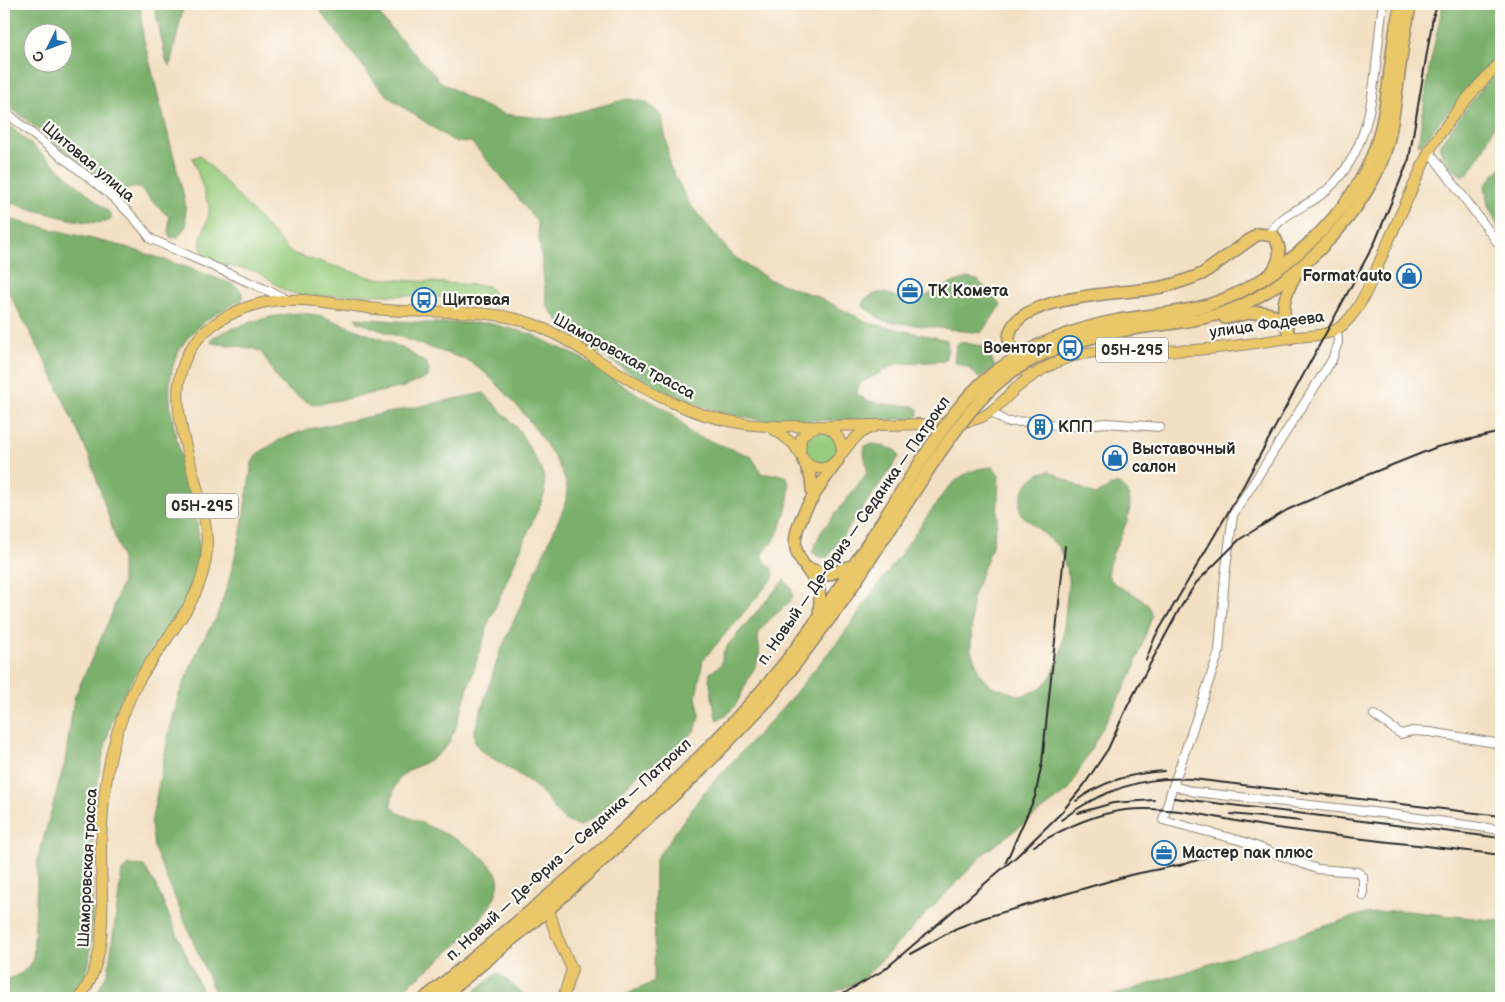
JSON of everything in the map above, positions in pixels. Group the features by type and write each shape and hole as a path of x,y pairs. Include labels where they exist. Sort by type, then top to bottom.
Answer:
{"highway":[{"name":"п. Новый — Де-Фриз — Седанка — Патрокл","path":"425,998 555,889 692,766 770,681 928,461 984,395 1061,335 1113,321 1166,314 1209,305 1268,277 1296,256 1322,230 1364,173 1377,142 1401,4"},
{"name":"п. Новый — Де-Фриз — Седанка — Патрокл","path":"1041,349 1087,338 1214,316 1234,310 1274,287 1318,252 1362,198 1380,165 1390,132 1406,23 1411,4"},
{"path":"1029,377 1008,343 1010,330 1016,322 1033,311 1078,297 1150,290 1184,281 1202,274 1258,234 1274,238 1294,247 1322,230"},
{"path":"1268,277 1279,259 1274,238"},
{"path":"1290,338 1285,324 1283,302 1286,292 1300,268"},
{"path":"1214,316 1225,318 1267,311 1276,314 1285,324"},
{"path":"819,614 820,587 796,552 795,540 797,529 813,498 840,456"},
{"path":"802,457 810,478 813,498"},
{"name":"п. Новый — Де-Фриз — Седанка — Патрокл","path":"441,998 549,909 698,773 769,699 843,601 928,461"},
{"path":"806,567 814,572 828,575 851,566"}],"main road":[{"name":"улица Фадеева","path":"991,411 1029,377 1056,361 1083,353 1115,350 1190,350 1236,347 1290,338 1324,335 1336,330 1348,321 1360,301 1429,151 1455,113 1501,62"},
{"name":"Шаморовская трасса","path":"79,998 90,984 99,956 105,799 110,758 118,730 127,703 139,681 195,596 206,561 206,522 178,410 178,390 184,367 196,343 212,326 232,313 258,305 288,300 395,311 472,313 512,318 532,324 566,340 668,401 696,413 724,421 766,426 878,426 962,422 984,416 991,411"},
{"name":"05Н-295","path":"766,426 787,439 814,468 821,469 833,465 859,434 878,426"},
{"path":"802,457 801,438 812,427 820,426 829,428 837,433 841,442 840,456"},
{"path":"549,909 557,936 572,969 563,998"}],"street":[{"path":"1274,238 1274,225 1327,190 1351,162 1365,130 1371,106 1383,4"},
{"name":"Щитовая улица","path":"4,110 93,182 142,226 151,239 288,300"},
{"path":"1429,151 1501,247"},
{"path":"1336,330 1338,342 1332,360 1234,515 1225,576 1219,652 1173,786 1164,820 1242,841 1317,869 1358,872 1363,877 1364,896"},
{"path":"991,411 1006,422 1038,421 1064,427 1106,423 1160,427"},
{"path":"1374,715 1401,734 1412,730 1501,744"},
{"path":"1173,786 1196,792 1390,814 1501,830"}],"green space":[{"path":"4,4 140,4 143,36 185,201 186,226 178,237 171,238 169,235 169,217 139,188 112,190 4,102"},
{"path":"154,4 184,4 170,66 166,60"},
{"path":"315,4 372,4 385,22 440,81 471,100 503,114 551,119 628,99 646,102 662,116 670,166 688,202 732,255 768,279 818,297 869,323 947,340 948,348 945,361 896,364 859,384 857,392 861,397 882,404 914,406 918,409 918,415 914,419 767,421 732,415 704,407 651,386 593,349 564,328 547,306 537,222 500,175 471,142 455,142 391,99 378,86"},
{"path":"1443,4 1501,4 1501,56 1446,114 1423,143 1418,145 1429,69"},
{"path":"1501,69 1501,79 1497,82 1498,110 1494,126 1480,156 1464,176 1448,163 1439,145 1483,86"},
{"path":"4,121 110,213 112,218 109,221 100,223 74,220 4,201"},
{"path":"200,155 291,253 373,278 488,286 493,295 490,298 305,295 289,292 257,272 227,266 212,260 206,256 201,245 209,207 193,158"},
{"path":"1501,167 1501,233 1488,206 1485,185"},
{"path":"4,218 126,247 235,285 241,291 243,297 242,300 210,318 188,337 176,358 170,381 175,431 196,516 199,542 198,559 192,581 183,602 131,682 120,703 108,734 94,811 91,950 85,977 81,986 71,998 4,998 4,981 22,973 33,961 38,858 65,762 74,698 111,616 122,582 122,559 90,458 47,364 4,284"},
{"path":"967,278 978,280 1001,305 981,333 884,321 862,306 863,301 875,294 881,293 886,293 911,303"},
{"path":"300,313 319,315 401,347 426,363 429,370 428,377 404,387 314,405 284,386 265,357 257,350 211,343 213,337 244,324 266,318"},
{"path":"355,318 424,323 488,323 531,334 587,361 628,389 667,410 678,418 691,434 751,456 762,474 779,474 787,477 789,491 785,514 776,538 763,554 764,560 773,570 773,578 703,660 696,697 700,715 695,730 670,755 643,770 599,814 581,826 566,821 535,787 480,750 475,742 474,732 500,652 563,510 567,487 562,473 541,437 527,418 497,384 470,362 358,322"},
{"path":"960,342 986,347 995,367 979,378 967,367 954,362 956,345"},
{"path":"484,393 519,430 543,472 545,493 490,619 449,743 435,757 403,775 393,791 391,805 397,812 450,836 476,852 486,861 495,871 498,885 492,903 478,922 440,960 389,998 217,998 154,848 151,823 169,733 179,695 200,645 216,618 228,584 241,532 252,463 257,454 281,439 309,429"},
{"path":"821,431 827,432 832,436 836,441 836,453 832,458 827,462 821,463 815,462 810,458 806,453 805,447 806,441 810,436 815,432"},
{"path":"874,444 896,450 899,457 828,557 818,557 812,552 821,532 867,473 864,453 865,446"},
{"path":"993,467 999,475 997,521 992,546 972,599 971,650 980,674 991,686 1021,696 1038,690 1050,678 1061,656 1069,577 1059,547 1021,514 1020,500 1022,493 1035,476 1049,471 1095,495 1117,483 1126,491 1130,502 1129,513 1114,550 1108,572 1115,584 1145,602 1150,608 1152,616 1132,674 1068,791 988,850 862,980 821,998 618,998 654,982 655,860 704,792 781,710 843,635 943,494 965,474 978,469"},
{"path":"784,580 791,588 793,596 761,629 758,636 759,655 756,665 733,708 718,720 716,718 709,679 710,673 721,665 723,653 728,645"},
{"path":"129,865 144,866 156,886 205,998 94,998 108,972 122,871"},
{"path":"1397,910 1501,921 1501,998 1106,998 1359,915"},
{"path":"498,973 528,998 466,998"}],"railway":[{"path":"1146,660 1155,637 1240,492 1375,242 1409,159 1433,17 1438,4"},
{"path":"836,998 884,970 1017,856 1061,813 1084,785 1108,749 1128,705 1179,610 1196,583 1240,539 1287,510 1362,477 1437,447 1501,432"},
{"path":"1006,862 1035,797 1042,763 1065,546"},
{"path":"1076,801 1096,788 1118,779 1164,771"},
{"path":"1061,820 1091,801 1123,787 1157,780 1175,779 1193,779 1501,816"},
{"path":"1174,798 1501,838"},
{"path":"1078,813 1113,803 1154,800"},
{"path":"1034,846 1067,828 1101,815 1125,810 1160,809 1264,826 1501,855"},
{"path":"1231,814 1301,821"},
{"path":"1179,866 1222,852"},
{"path":"910,954 957,928 983,918 1130,875 1184,864"}],"place":[{"name":"Format auto","path":"1409,276"},
{"name":"ТК Комета","path":"910,291"},
{"name":"Щитовая","path":"424,300"},
{"name":"Военторг","path":"1070,348"},
{"name":"КПП","path":"1040,427"},
{"name":"Выставочный салон","path":"1115,458"},
{"name":"Мастер пак плюс","path":"1164,853"}]}
